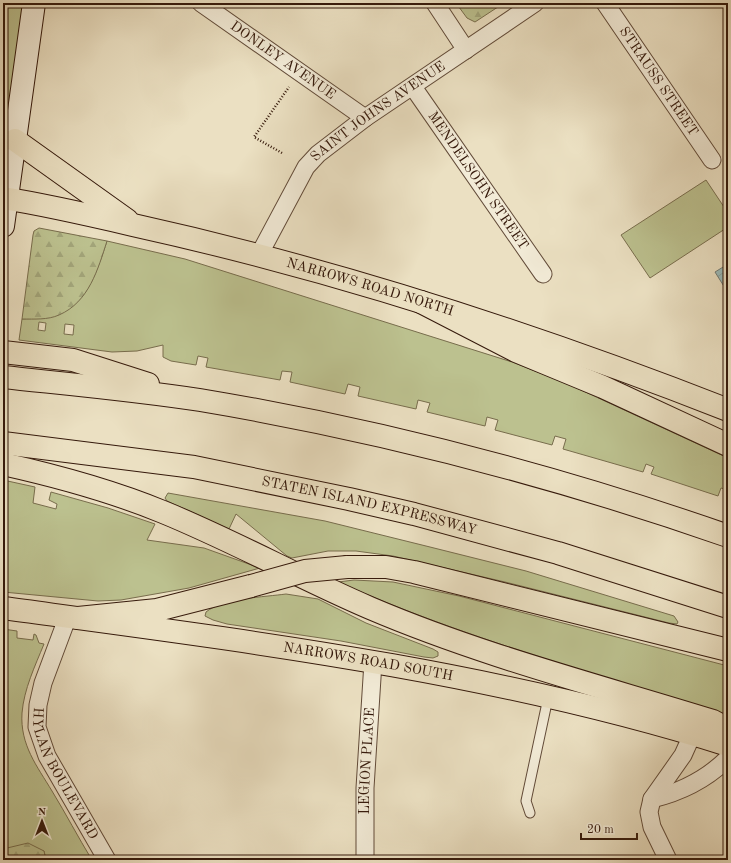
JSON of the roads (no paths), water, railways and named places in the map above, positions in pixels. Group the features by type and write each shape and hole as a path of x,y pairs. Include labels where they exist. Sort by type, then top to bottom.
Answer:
{"main road":[{"path":"3,226 5,198 15,140 34,3"},
{"path":"15,140 134,225"},
{"name":"NARROWS ROAD NORTH","path":"5,198 134,225 259,255 421,302 549,343 728,410"},
{"path":"421,302 516,351 603,387 728,445"},
{"path":"3,352 73,360 197,400"},
{"path":"3,377 197,400 316,422 462,456 593,492 728,536"},
{"name":"STATEN ISLAND EXPRESSWAY","path":"3,443 194,467 348,499 429,518 558,553 728,607"},
{"path":"3,464 79,483 162,511 357,602 424,629 713,721 728,729"},
{"path":"73,617 157,610 305,571 347,567 386,567 414,572 728,650"},
{"name":"NARROWS ROAD SOUTH","path":"3,608 264,644 374,662 548,698 728,745"}],"street":[{"name":"DONLEY AVENUE","path":"201,3 366,118"},
{"path":"435,3 466,50"},
{"name":"SAINT JOHNS AVENUE","path":"259,255 306,167 324,149 366,118 535,3"},
{"name":"STRAUSS STREET","path":"605,3 712,160"},
{"name":"MENDELSOHN STREET","path":"413,86 543,274"},
{"name":"HYLAN BOULEVARD","path":"73,617 43,683 38,705 37,727 47,756 107,860"},
{"name":"LEGION PLACE","path":"365,860 364,788 374,662"},
{"path":"668,860 652,827 649,812 652,799 683,755 692,735"},
{"path":"652,799 668,795 702,779 714,772 728,758"}],"lane":[{"path":"530,813 526,801 548,698"}],"water":[{"path":"728,264 728,289 725,288 715,272"}]}
